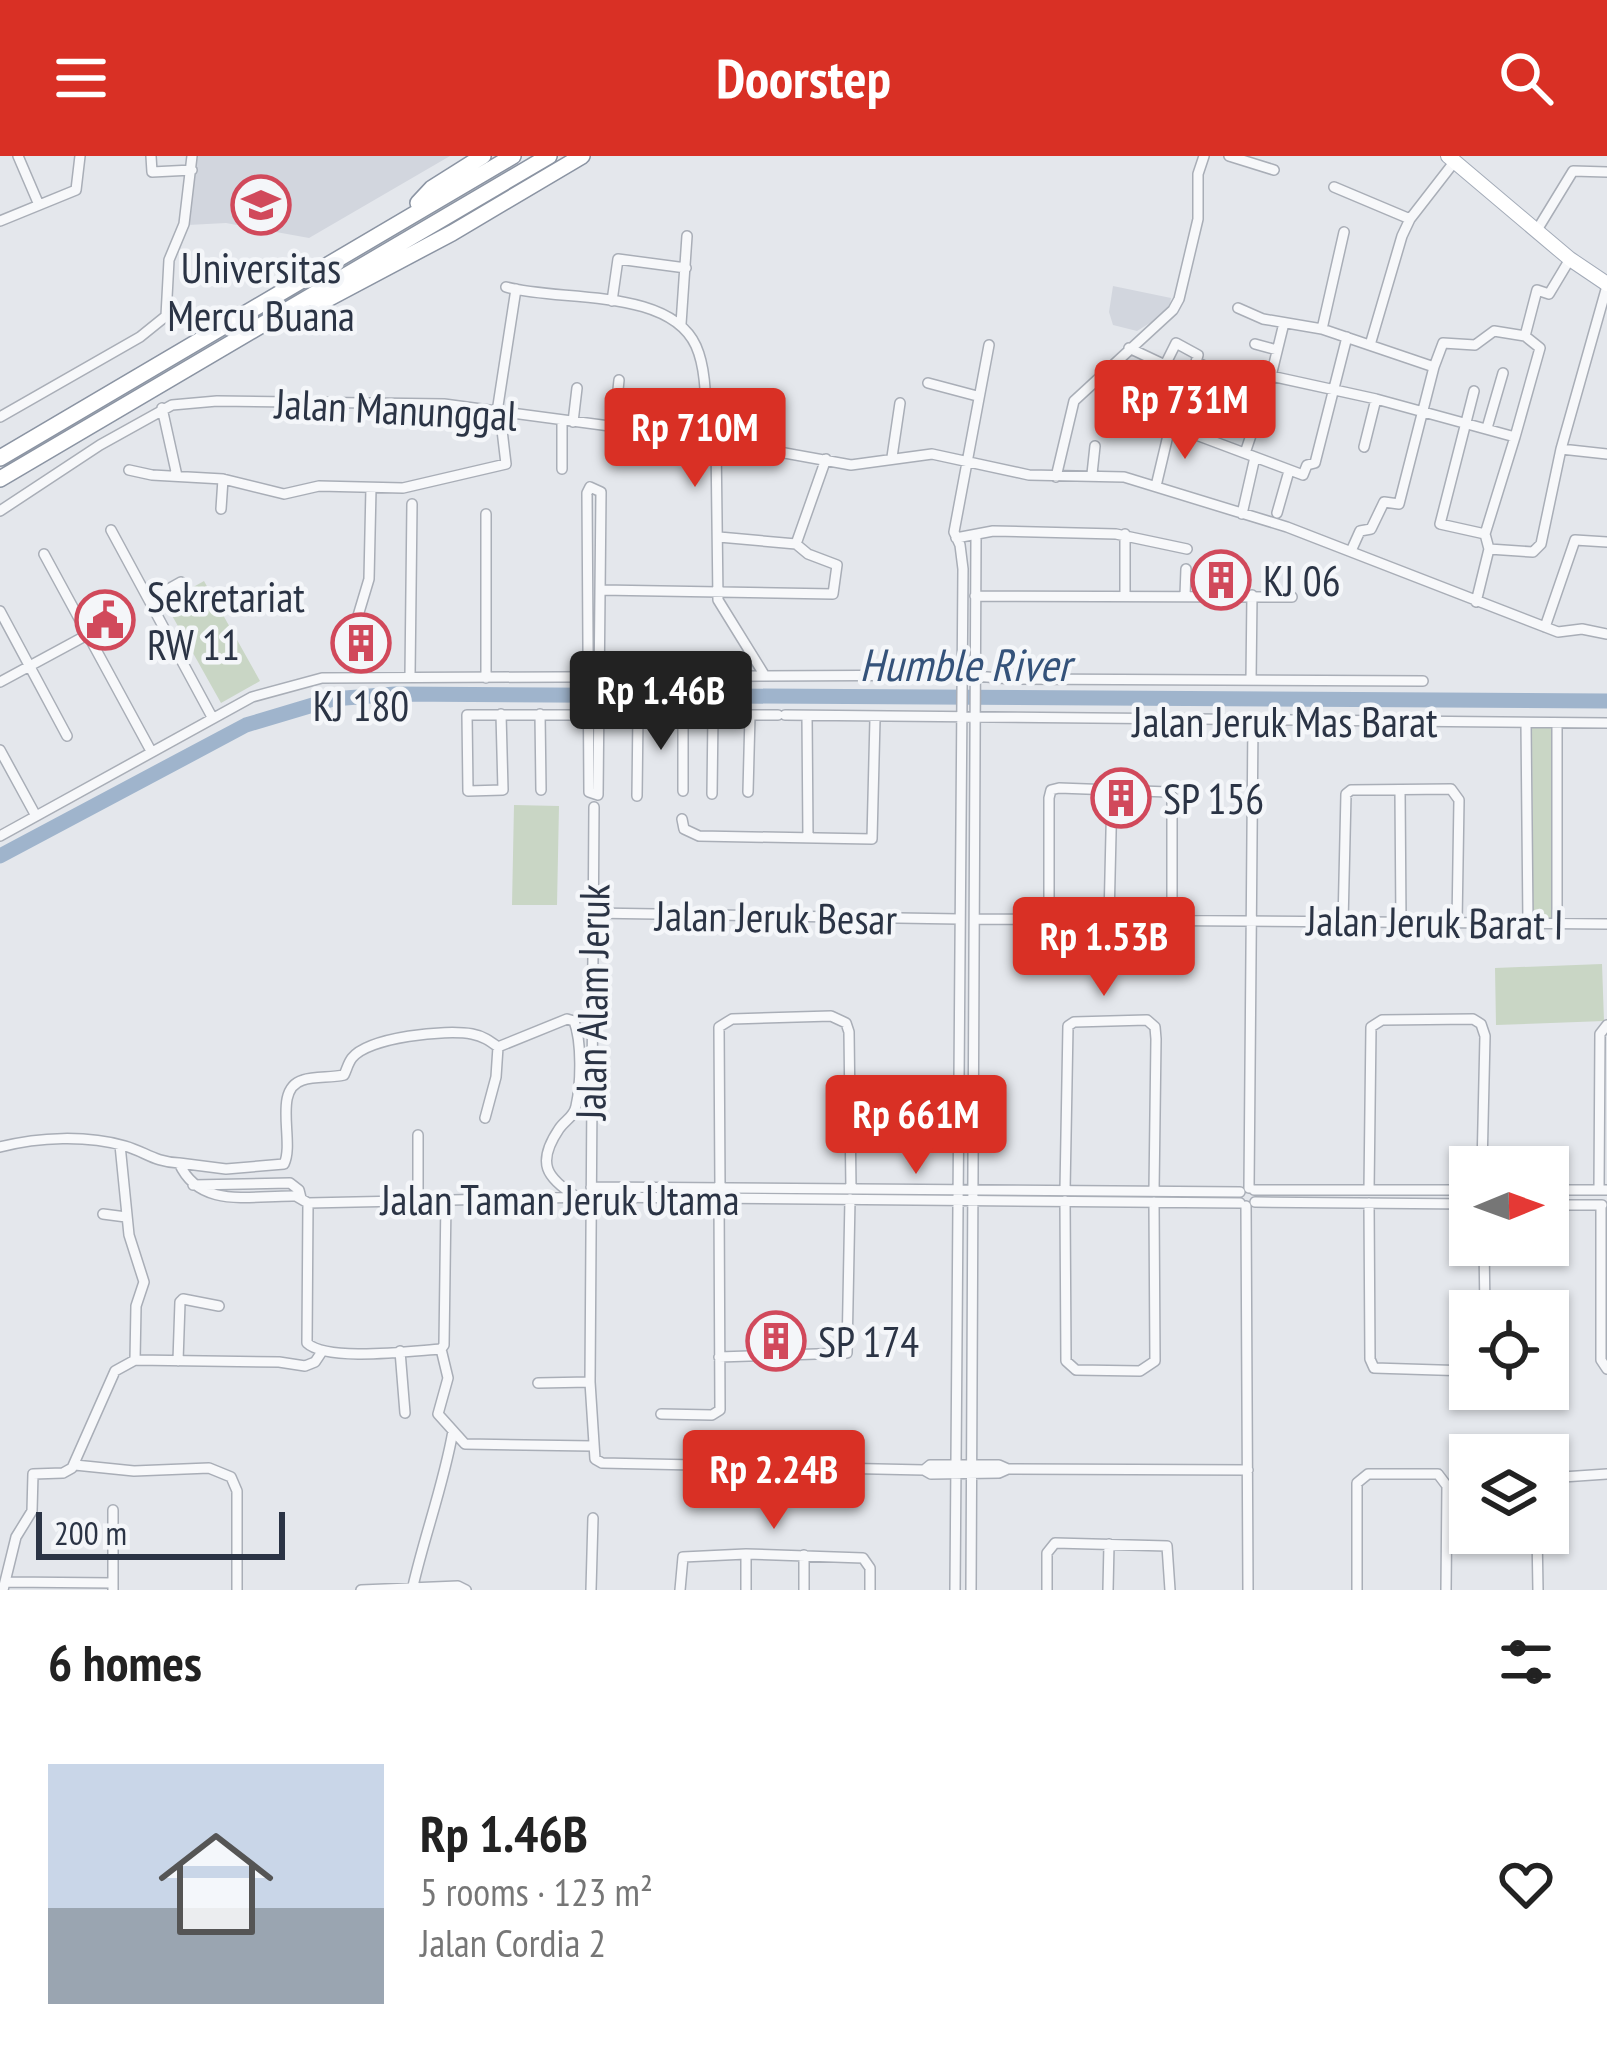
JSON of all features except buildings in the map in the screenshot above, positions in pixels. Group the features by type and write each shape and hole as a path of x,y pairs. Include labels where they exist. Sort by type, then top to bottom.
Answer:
{"highway":[{"path":"406,216 433,188 484,156"},
{"path":"0,458 513,156"},
{"path":"0,478 549,156"},
{"path":"284,313 314,307 582,156"}],"main road":[{"path":"1452,159 1607,285"}],"street":[{"path":"17,156 38,205"},
{"path":"0,221 76,190 80,156"},
{"path":"151,156 152,172 192,170"},
{"path":"0,417 140,337 166,316 169,260 184,224 192,156"},
{"path":"1056,477 1074,401 1173,310 1179,299 1198,214 1198,174 1204,156"},
{"path":"1229,156 1274,170"},
{"path":"1370,345 1393,259 1410,219 1452,159"},
{"path":"1538,230 1573,171 1607,172"},
{"path":"1334,187 1410,219"},
{"path":"1322,329 1344,232"},
{"path":"681,324 687,236"},
{"path":"612,301 618,259 686,268"},
{"path":"1525,336 1538,290 1549,294 1570,259"},
{"path":"1489,549 1533,552 1541,544 1561,449 1607,285"},
{"path":"129,470 223,479 284,494 320,486 404,488 506,464 499,413 511,288 612,301 671,317 681,324 700,360 712,440 721,607 765,676"},
{"path":"1238,308 1263,320 1322,329 1434,367"},
{"path":"1242,514 1250,455 1285,323"},
{"path":"1351,551 1360,531 1371,530 1384,502 1399,504 1443,343 1475,345 1494,331 1525,336 1540,348 1485,533 1489,549 1476,602"},
{"path":"1151,418 1303,475 1307,464 1315,463 1347,337"},
{"path":"1129,348 1165,365 1175,343 1198,356 1196,362 1215,371 1214,376 1264,402"},
{"path":"1255,344 1277,350"},
{"path":"955,1590 963,716 963,568 956,538 965,458 989,345"},
{"path":"1487,428 1503,373"},
{"path":"1271,376 1515,437"},
{"path":"614,429 619,380"},
{"path":"928,383 977,396"},
{"path":"562,469 567,421 577,388"},
{"path":"1474,391 1440,524 1485,533"},
{"path":"1364,447 1376,399"},
{"name":"Jalan Manunggal","path":"162,408 217,401 444,404 864,464 932,454 1029,475 1093,474 1156,486 1242,514 1545,627 1607,634"},
{"path":"892,457 901,403"},
{"path":"0,511 162,408 177,476"},
{"path":"1156,486 1170,427"},
{"path":"672,459 675,436"},
{"path":"1093,474 1095,446"},
{"path":"1561,449 1607,454"},
{"path":"796,544 826,459"},
{"path":"1277,513 1289,471"},
{"path":"221,509 223,479"},
{"path":"595,682 602,492 590,487 586,493 595,682 592,795 600,793 595,711"},
{"path":"357,619 369,580 371,488"},
{"path":"410,676 412,503"},
{"path":"486,514 486,678"},
{"path":"111,530 212,717"},
{"path":"956,538 993,532 1125,534 1187,549"},
{"path":"1125,534 1125,595"},
{"path":"601,590 833,594 837,565 796,544 719,537"},
{"path":"971,1590 976,1470 976,538"},
{"path":"1545,627 1575,540 1607,542"},
{"path":"44,554 151,751"},
{"path":"1185,595 1186,569"},
{"path":"149,601 181,582"},
{"path":"1251,680 1252,595"},
{"path":"975,596 1292,597"},
{"path":"0,610 67,736"},
{"path":"0,682 87,635"},
{"path":"0,836 212,717 252,697 303,681 410,676 595,682 962,675 977,682 1424,681"},
{"name":"Jalan Jeruk Mas Barat","path":"501,715 595,711 875,718 978,715 1607,723"},
{"path":"540,714 542,790"},
{"path":"637,796 638,714"},
{"path":"683,714 683,791"},
{"path":"466,715 501,715 503,790 468,791 466,715"},
{"path":"712,794 713,715"},
{"path":"748,792 750,715"},
{"path":"807,716 808,838"},
{"path":"682,819 691,835 872,839 875,718"},
{"path":"1248,1590 1253,721"},
{"path":"1526,723 1528,923"},
{"path":"1557,723 1557,924"},
{"path":"0,750 36,815"},
{"path":"1343,923 1343,799 1352,790 1451,789 1457,793 1457,923"},
{"path":"1049,919 1051,790 1112,790 1172,796 1172,920"},
{"path":"1109,919 1112,790"},
{"path":"1400,790 1401,923"},
{"name":"Jalan Alam Jeruk","path":"592,1446 594,807"},
{"name":"Jalan Jeruk Besar","path":"593,914 959,919"},
{"name":"Jalan Jeruk Barat I","path":"976,919 1607,924"},
{"path":"661,1414 717,1414 719,1027 732,1018 830,1016 846,1023 849,1032 847,1353 719,1357"},
{"path":"0,1147 54,1140 120,1145 148,1159 226,1168 284,1164 289,1152 287,1094 293,1084 344,1075 353,1056 411,1035 466,1033 498,1047 567,1019 576,1026 576,1107 558,1131 547,1162 551,1181 578,1197"},
{"path":"1369,1190 1372,1027 1382,1020 1473,1019 1481,1024 1485,1036 1482,1146"},
{"path":"1147,1020 1155,1027 1154,1196 1155,1361 1140,1371 1076,1370 1066,1361 1065,1196 1067,1027 1074,1022 1147,1020"},
{"path":"1569,1190 1603,1190 1600,1034 1607,1025"},
{"path":"958,1044 975,1045"},
{"path":"485,1118 498,1047"},
{"path":"418,1135 418,1199"},
{"path":"120,1145 126,1217 144,1282 136,1306 135,1360"},
{"name":"Jalan Taman Jeruk Utama","path":"179,1163 193,1185 290,1184 304,1200 578,1197 591,1192 1247,1197 1449,1204"},
{"name":"Jalan Taman Jeruk Utama","path":"1247,1197 1449,1190"},
{"path":"446,1199 446,1338 441,1349 448,1378 438,1414 472,1446 592,1446 598,1462 621,1464 1248,1470"},
{"path":"304,1200 307,1343 321,1352 441,1349"},
{"path":"1369,1203 1370,1359 1374,1368 1449,1370"},
{"path":"1569,1204 1604,1205 1601,1360 1607,1369"},
{"path":"103,1214 126,1217"},
{"path":"178,1360 180,1302 219,1306"},
{"path":"400,1351 405,1413"},
{"path":"113,1510 113,1587 5,1586 5,1570 18,1532 32,1511 33,1474 63,1473 75,1465 115,1371 135,1360 305,1366 321,1352"},
{"path":"538,1382 590,1382"},
{"path":"413,1586 453,1431"},
{"path":"75,1465 134,1471 209,1468 231,1477 237,1492 237,1590"},
{"path":"1357,1590 1357,1483 1369,1474 1438,1474 1447,1486 1446,1590"},
{"path":"1569,1477 1607,1474"},
{"path":"592,1519 592,1590"},
{"path":"1108,1590 1109,1544"},
{"path":"1047,1590 1051,1545 1109,1544 1167,1546 1170,1590"},
{"path":"746,1554 746,1590"},
{"path":"680,1590 683,1557 746,1554 863,1558 871,1568 871,1590"},
{"path":"1538,1554 1538,1590"},
{"path":"804,1555 804,1590"},
{"path":"361,1590 413,1586 466,1590"}],"shaded area":[{"name":"Universitas Mercu Buana","path":"191,156 450,156 309,238 226,223 188,225"},
{"path":"1113,286 1171,298 1169,311 1137,331 1113,325 1109,312"}],"green space":[{"path":"204,581 260,681 221,703 165,603"},
{"path":"1532,725 1553,725 1553,918 1533,918"},
{"path":"514,805 559,806 557,905 512,905"},
{"path":"1602,964 1604,1021 1496,1025 1495,968"}],"waterway":[{"name":"Humble River","path":"0,856 246,725 333,699 395,694 1607,701"}],"place":[{"name":"Universitas Mercu Buana","path":"261,205"},
{"name":"KJ 06","path":"1221,580"},
{"name":"Sekretariat RW 11","path":"105,620"},
{"name":"KJ 180","path":"361,643"},
{"name":"SP 156","path":"1121,798"},
{"name":"SP 174","path":"776,1341"}]}
